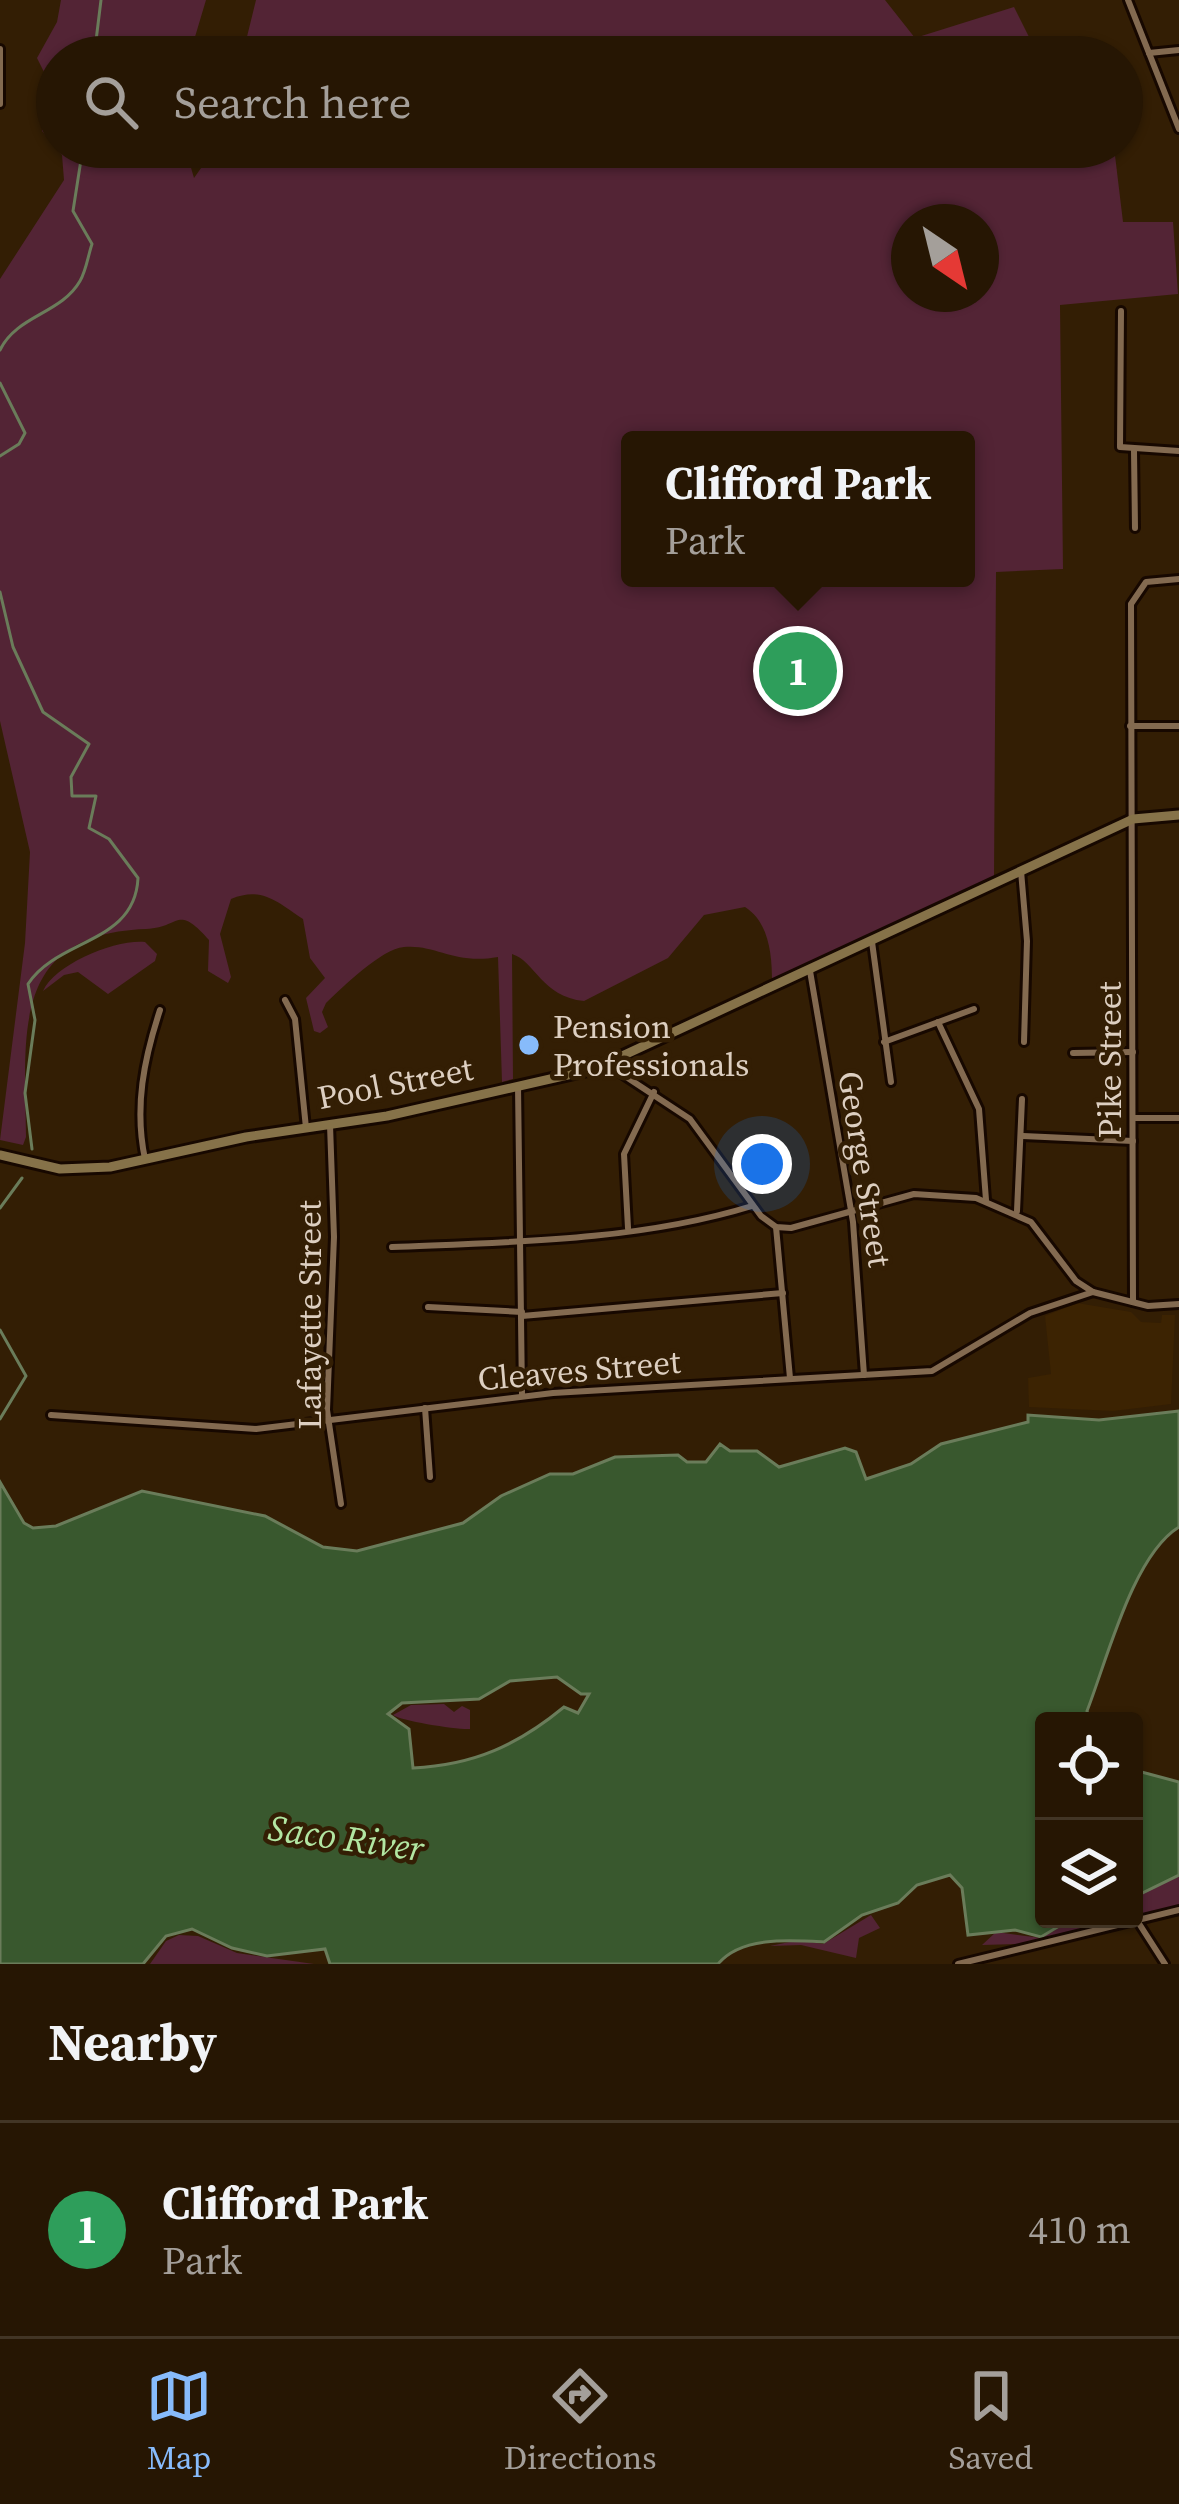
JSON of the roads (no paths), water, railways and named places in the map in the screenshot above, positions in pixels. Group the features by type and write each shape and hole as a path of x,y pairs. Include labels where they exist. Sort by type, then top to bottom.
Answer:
{"main road":[{"name":"Pool Street","path":"0,1155 60,1169 145,1159 608,1065 1133,819 1179,814"}],"street":[{"path":"1128,0 1142,36"},
{"path":"1143,38 1179,130"},
{"path":"0,49 0,104"},
{"path":"1149,53 1179,50"},
{"path":"1121,311 1119,444 1133,452 1179,451"},
{"path":"1133,452 1135,529"},
{"name":"Pike Street","path":"1133,1302 1131,604 1139,587 1153,580 1179,579"},
{"path":"1130,726 1179,726"},
{"path":"1021,872 1027,941 1024,1042"},
{"path":"872,942 890,1082"},
{"name":"George Street","path":"810,971 851,1213 864,1375"},
{"path":"285,1000 295,1019 306,1128"},
{"path":"884,1042 974,1009"},
{"path":"145,1159 139,1125 145,1058 160,1010"},
{"path":"938,1022 979,1109 986,1200"},
{"path":"1073,1052 1133,1052"},
{"path":"608,1065 654,1092 706,1137 753,1206 776,1227 790,1379"},
{"path":"518,1086 522,1396"},
{"path":"628,1228 624,1154 654,1092"},
{"path":"1017,1211 1022,1099"},
{"path":"1133,1118 1179,1118"},
{"name":"Lafayette Street","path":"330,1125 329,1420 340,1504"},
{"path":"1023,1136 1132,1141"},
{"path":"776,1227 851,1213 920,1193 986,1200 1017,1211 1041,1231 1076,1281 1093,1292 1133,1302 1179,1304"},
{"path":"392,1246 521,1242 705,1220 753,1206"},
{"name":"Cleaves Street","path":"50,1414 251,1429 522,1396 938,1369 1021,1317 1093,1292"},
{"path":"428,1307 522,1314 783,1293"},
{"path":"425,1408 430,1477"},
{"path":"1143,1920 1179,1910"},
{"path":"958,1964 1111,1928"},
{"path":"1141,1928 1166,1964"}],"water":[{"name":"Saco River","path":"1179,1411 1179,1527 1148,1560 1135,1584 1087,1712 1035,1712 1035,1928 1056,1928 1041,1937 1015,1930 968,1935 962,1888 950,1875 917,1885 898,1903 862,1915 824,1942 753,1944 718,1964 330,1964 325,1949 267,1956 232,1948 192,1929 166,1936 143,1964 0,1964 0,1482 24,1523 33,1528 56,1526 142,1491 265,1516 323,1547 357,1551 463,1523 501,1496 550,1474 573,1474 615,1457 678,1455 687,1462 706,1462 720,1444 730,1451 757,1451 779,1467 845,1448 856,1452 866,1479 911,1464 941,1444 1028,1422 1028,1415 1099,1420","holes":["557,1677 581,1694 589,1694 578,1713 564,1707 494,1751 435,1766 413,1768 409,1729 388,1714 402,1703 479,1699 510,1681"]},
{"path":"1143,1772 1179,1782 1179,1875 1143,1893"}],"waterway":[{"path":"97,36 101,0"},
{"path":"0,350 17,329 62,301 82,277 92,244 73,211 80,168"},
{"path":"0,383 25,433 19,444 0,456"},
{"path":"0,592 13,647 43,712 89,744 71,777 72,796 96,796 89,828 109,839 138,878 134,900 124,916 57,957 28,984 35,1020 25,1093 32,1149"},
{"path":"0,1208 22,1178"},
{"path":"0,1330 26,1376 0,1419"}],"place":[{"name":"Clifford Park","path":"798,671"},
{"name":"Pension Professionals","path":"529,1045"}]}
